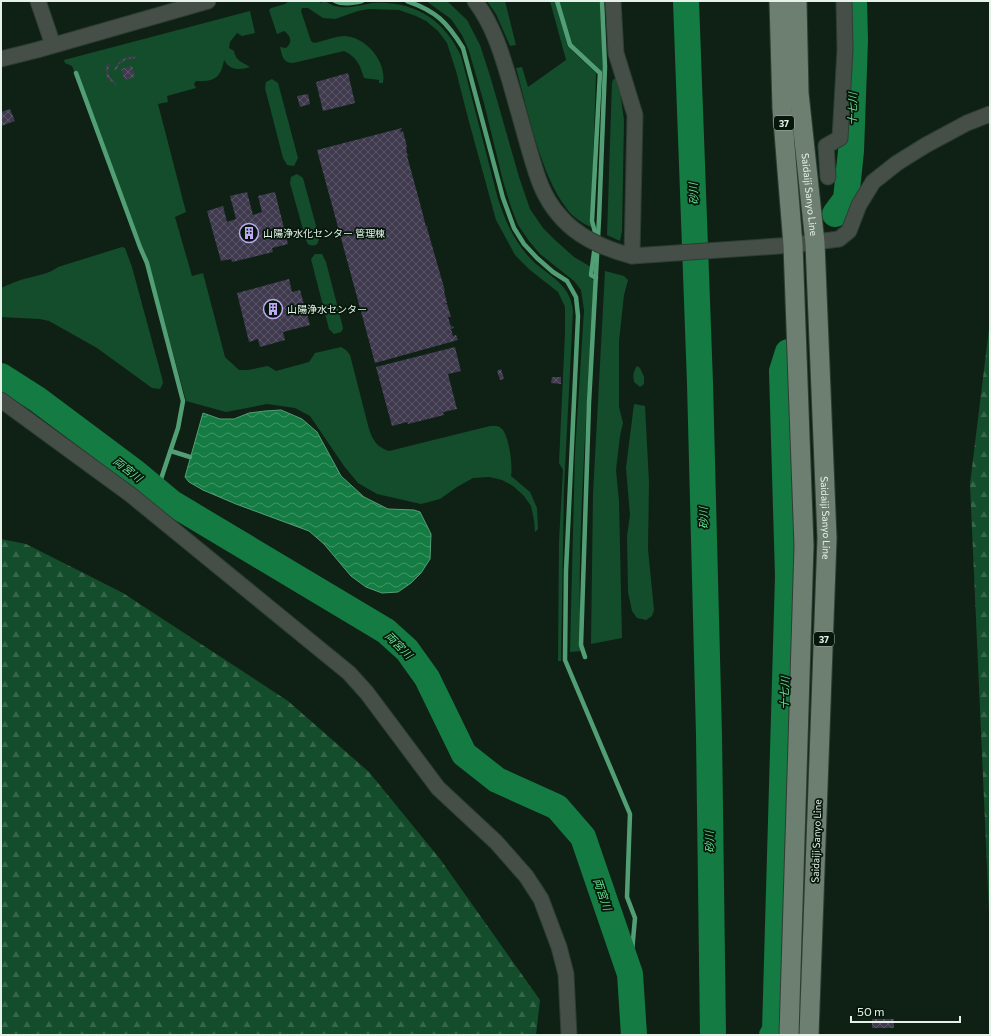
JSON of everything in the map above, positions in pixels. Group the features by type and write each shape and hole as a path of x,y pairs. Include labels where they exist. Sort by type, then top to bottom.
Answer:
{"main road":[{"name":"Saidaiji Sanyo Line","path":"779,1 782,108 793,246 804,546 789,1035"},
{"name":"Saidaiji Sanyo Line","path":"797,1 799,93 815,243 827,538 809,1035"}],"street":[{"path":"38,1 53,46"},
{"path":"1,58 53,46 208,1"},
{"path":"475,1 484,12 494,32 537,175 545,196 559,216 577,232 613,251 639,256 793,246 839,239 849,231 859,205 874,182 897,163 968,123 990,114"},
{"path":"613,1 616,53 635,115 639,256"},
{"path":"828,177 826,146 840,138 845,50 844,1"},
{"path":"1,400 131,494 349,673 438,788 496,842 526,876 541,899 559,946 566,974 569,1035"}],"green space":[{"path":"289,1 318,1 321,3 325,1 342,7 354,7 372,3 401,5 426,14 446,32 461,56 498,199 507,222 523,250 535,263 562,286 571,301 573,311 564,489 561,661 558,661 559,541 563,470 559,463 565,307 558,292 530,270 515,255 496,220 456,71 447,43 438,31 426,21 399,10 369,9 335,19 323,18 308,8 302,8 301,11 311,41 314,43 345,36 353,37 367,46 378,59 382,67 383,83 379,83 379,80 364,78 355,59 344,51 293,63 287,62 282,56 280,47 286,48 290,44 290,39 284,31 277,34 269,10"},
{"path":"426,1 447,1 467,20 480,45 530,209 543,228 555,240 574,257 591,267 589,276 594,281 580,556 582,651 570,652 575,453 584,310 581,290 574,281 540,254 518,225 503,181 484,103 469,51 462,35 451,19"},
{"path":"487,1 505,1 516,45 510,46 496,14"},
{"path":"550,1 555,1 568,47 596,73 591,227 578,220 569,212 549,178 530,122 516,68 522,67 528,87 566,60"},
{"path":"558,1 601,1 603,72 600,73 570,43"},
{"path":"250,11 255,33 242,36 237,33 230,42 229,48 234,51 236,57 240,61 250,67 243,69 232,68 226,64 224,60 221,71 216,78 208,81 196,81 194,84 196,88 167,96 168,102 158,104 186,212 175,217 192,276 203,273 225,357 239,370 248,370 268,366 276,371 309,362 315,353 341,347 350,355 372,437 378,445 389,451 490,426 499,427 502,429 507,438 511,459 511,476 530,492 537,508 538,529 535,532 531,506 524,496 513,486 502,480 489,477 473,478 440,499 421,504 377,494 358,483 344,466 310,416 295,408 267,404 226,412 186,401 148,261 72,66 65,63 64,60"},
{"path":"616,77 618,79 624,120 622,231 620,241 607,235 612,83"},
{"path":"272,79 278,83 298,158 294,166 287,165 283,158 265,88 266,82"},
{"path":"297,174 303,178 319,237 316,245 313,246 308,244 306,240 290,183 291,177"},
{"path":"122,247 125,248 132,267 162,378 163,383 160,389 152,388 97,348 49,321 40,319 1,317 1,288 21,280 47,273 58,267"},
{"path":"315,254 322,254 326,262 342,324 343,329 341,332 334,334 329,329 311,259"},
{"path":"605,271 624,276 628,280 624,295 619,341 619,407 623,423 616,470 619,501 622,638 591,644 593,494"},
{"path":"990,321 990,935 970,484"},
{"path":"637,366 640,368 644,377 644,384 640,387 634,382 633,377"},
{"path":"634,404 645,406 649,483 648,549 654,610 652,616 646,620 637,618 632,611 628,592 627,536 630,515 626,468"},
{"path":"1,539 26,544 123,593 288,701 369,772 440,859 540,1000 536,1035 1,1035"}],"water":[{"path":"281,410 302,419 317,432 341,476 364,497 388,509 414,510 420,512 431,534 430,559 421,573 411,583 398,592 382,593 366,587 351,576 324,544 309,531 203,490 189,482 185,477 203,413 220,419 234,419 249,413"}],"building":[{"path":"132,56 136,58 125,60 119,64 116,71 114,70 121,60"},
{"path":"108,63 110,64 108,69 109,76 117,86 107,77 106,68"},
{"path":"132,66 135,77 125,80 121,69"},
{"path":"348,73 355,103 323,111 316,82"},
{"path":"308,94 310,104 300,107 297,96"},
{"path":"10,109 15,121 1,126 1,112"},
{"path":"402,128 400,130 401,132 403,131 407,154 409,155 407,156 426,227 428,226 427,228 445,291 447,303 444,304 447,304 451,317 448,317 451,327 453,326 454,328 451,329 453,336 456,335 458,340 375,363 317,150"},
{"name":"山陽浄水化センター 管理棟","path":"247,192 253,215 262,212 258,196 275,192 288,244 272,248 273,252 232,262 231,259 221,261 207,211 223,206 227,222 236,219 230,196"},
{"name":"山陽浄水センター","path":"289,279 292,292 300,290 310,325 283,332 285,340 260,347 258,339 249,342 237,293"},
{"path":"455,347 461,371 448,374 457,409 443,412 444,415 408,424 407,422 392,426 376,367"},
{"path":"501,369 504,379 500,380 497,371"},
{"path":"552,377 561,377 561,384 551,383"},
{"path":"872,1019 894,1019 894,1028 872,1028"}],"waterway":[{"path":"335,1 345,3 362,1"},
{"path":"407,1 426,9 440,18 452,31 463,48 503,198 514,228 524,244 537,258 553,272 567,281 576,297 578,316 566,571 565,660 630,814 627,897 635,918 630,974"},
{"path":"557,1 570,45 600,73 592,221 596,236"},
{"path":"585,657 581,645 589,403 599,219 605,67 602,1"},
{"name":"砂川","path":"686,1 700,383 709,735 713,1035"},
{"name":"十七川","path":"835,214 846,199 851,151 855,40 854,1"},
{"path":"76,73 147,263 183,401 178,428 157,491"},
{"path":"595,245 591,275 596,278"},
{"name":"十七川","path":"772,1035 775,1031 788,576 782,371 788,352"},
{"name":"両宮川","path":"1,376 37,399 136,473 172,503 386,631 407,650 427,678 464,754 497,780 557,807 583,837 630,974 634,1035"},
{"path":"171,451 190,457"}],"place":[{"name":"山陽浄水化センター 管理棟","path":"249,233"},
{"name":"山陽浄水センター","path":"273,309"}]}
